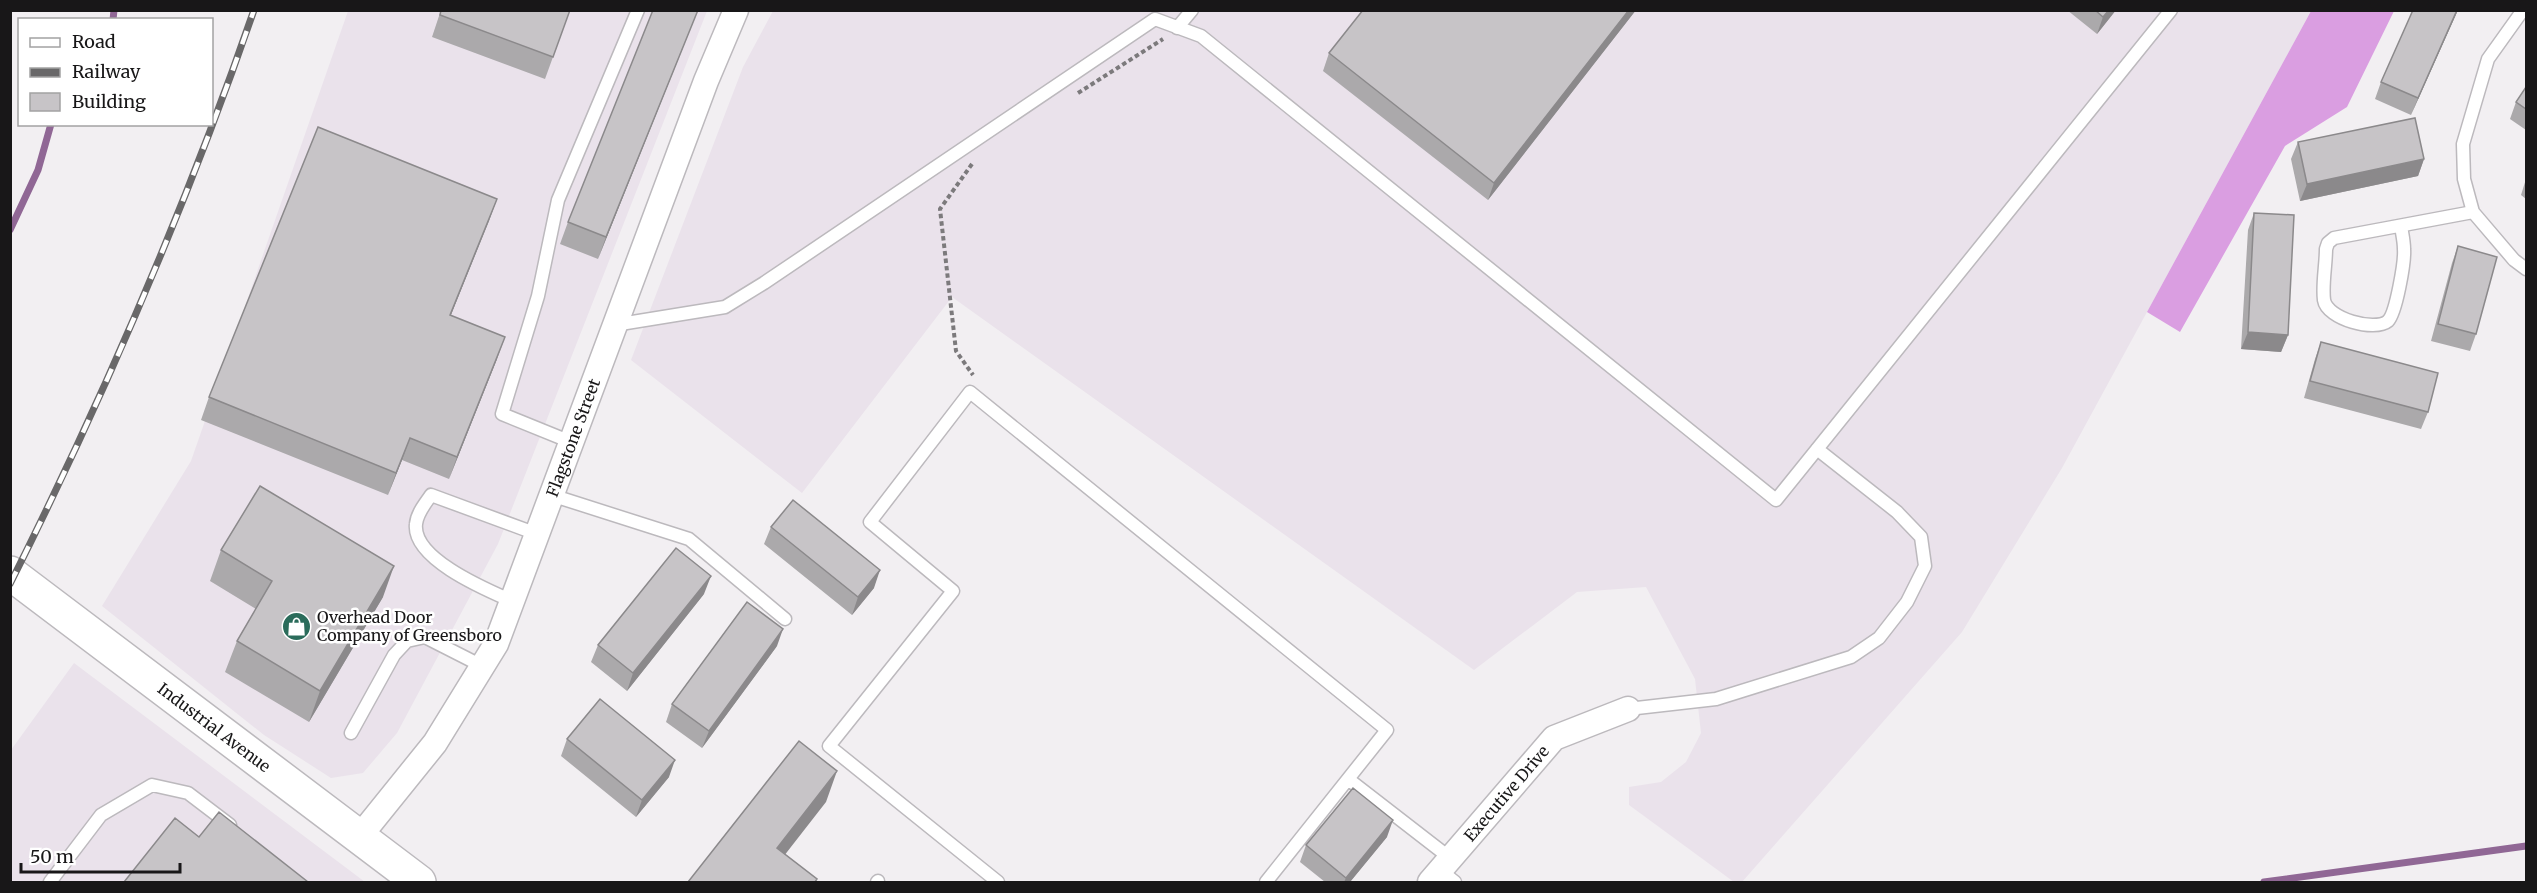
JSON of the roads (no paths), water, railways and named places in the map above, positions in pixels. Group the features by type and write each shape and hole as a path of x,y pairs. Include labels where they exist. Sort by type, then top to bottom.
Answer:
{"main road":[{"name":"Industrial Avenue","path":"10,573 420,882"}],"street":[{"name":"Flagstone Street","path":"360,836 435,743 496,644 706,81 736,10"},
{"name":"Executive Drive","path":"1444,873 1554,738 1628,709"}],"lane":[{"path":"571,442 502,414 538,296 558,200 638,10"},
{"path":"1172,32 1192,10"},
{"path":"615,325 725,307 1155,19 1172,32 1201,36 1776,500 2171,10"},
{"path":"2523,10 2488,59 2463,144 2464,179 2473,212 2514,260 2526,269"},
{"path":"2401,226 2404,250 2393,314 2386,323 2376,325 2341,319 2331,313 2324,302 2328,243 2334,238 2473,212"},
{"path":"991,880 829,746 953,591 870,522 970,392 1387,730 1266,882"},
{"path":"1628,709 1716,699 1851,657 1879,638 1907,602 1925,566 1921,537 1897,512 1817,448"},
{"path":"512,601 465,580 426,549 415,526 419,512 431,495 537,534"},
{"path":"551,495 689,539 785,619"},
{"path":"351,733 394,656 408,641 425,637 482,666"},
{"path":"1348,779 1444,873"},
{"path":"50,882 101,815 152,785 188,793 242,834"}],"waterway":[{"path":"113,18 114,10"},
{"path":"10,230 38,170 50,126"},
{"path":"2264,882 2526,846"}],"railway":[{"path":"213,123 254,10"},
{"path":"10,584 110,373 212,126"}],"place":[{"name":"Overhead Door Company of Greensboro","path":"296,626"}]}
